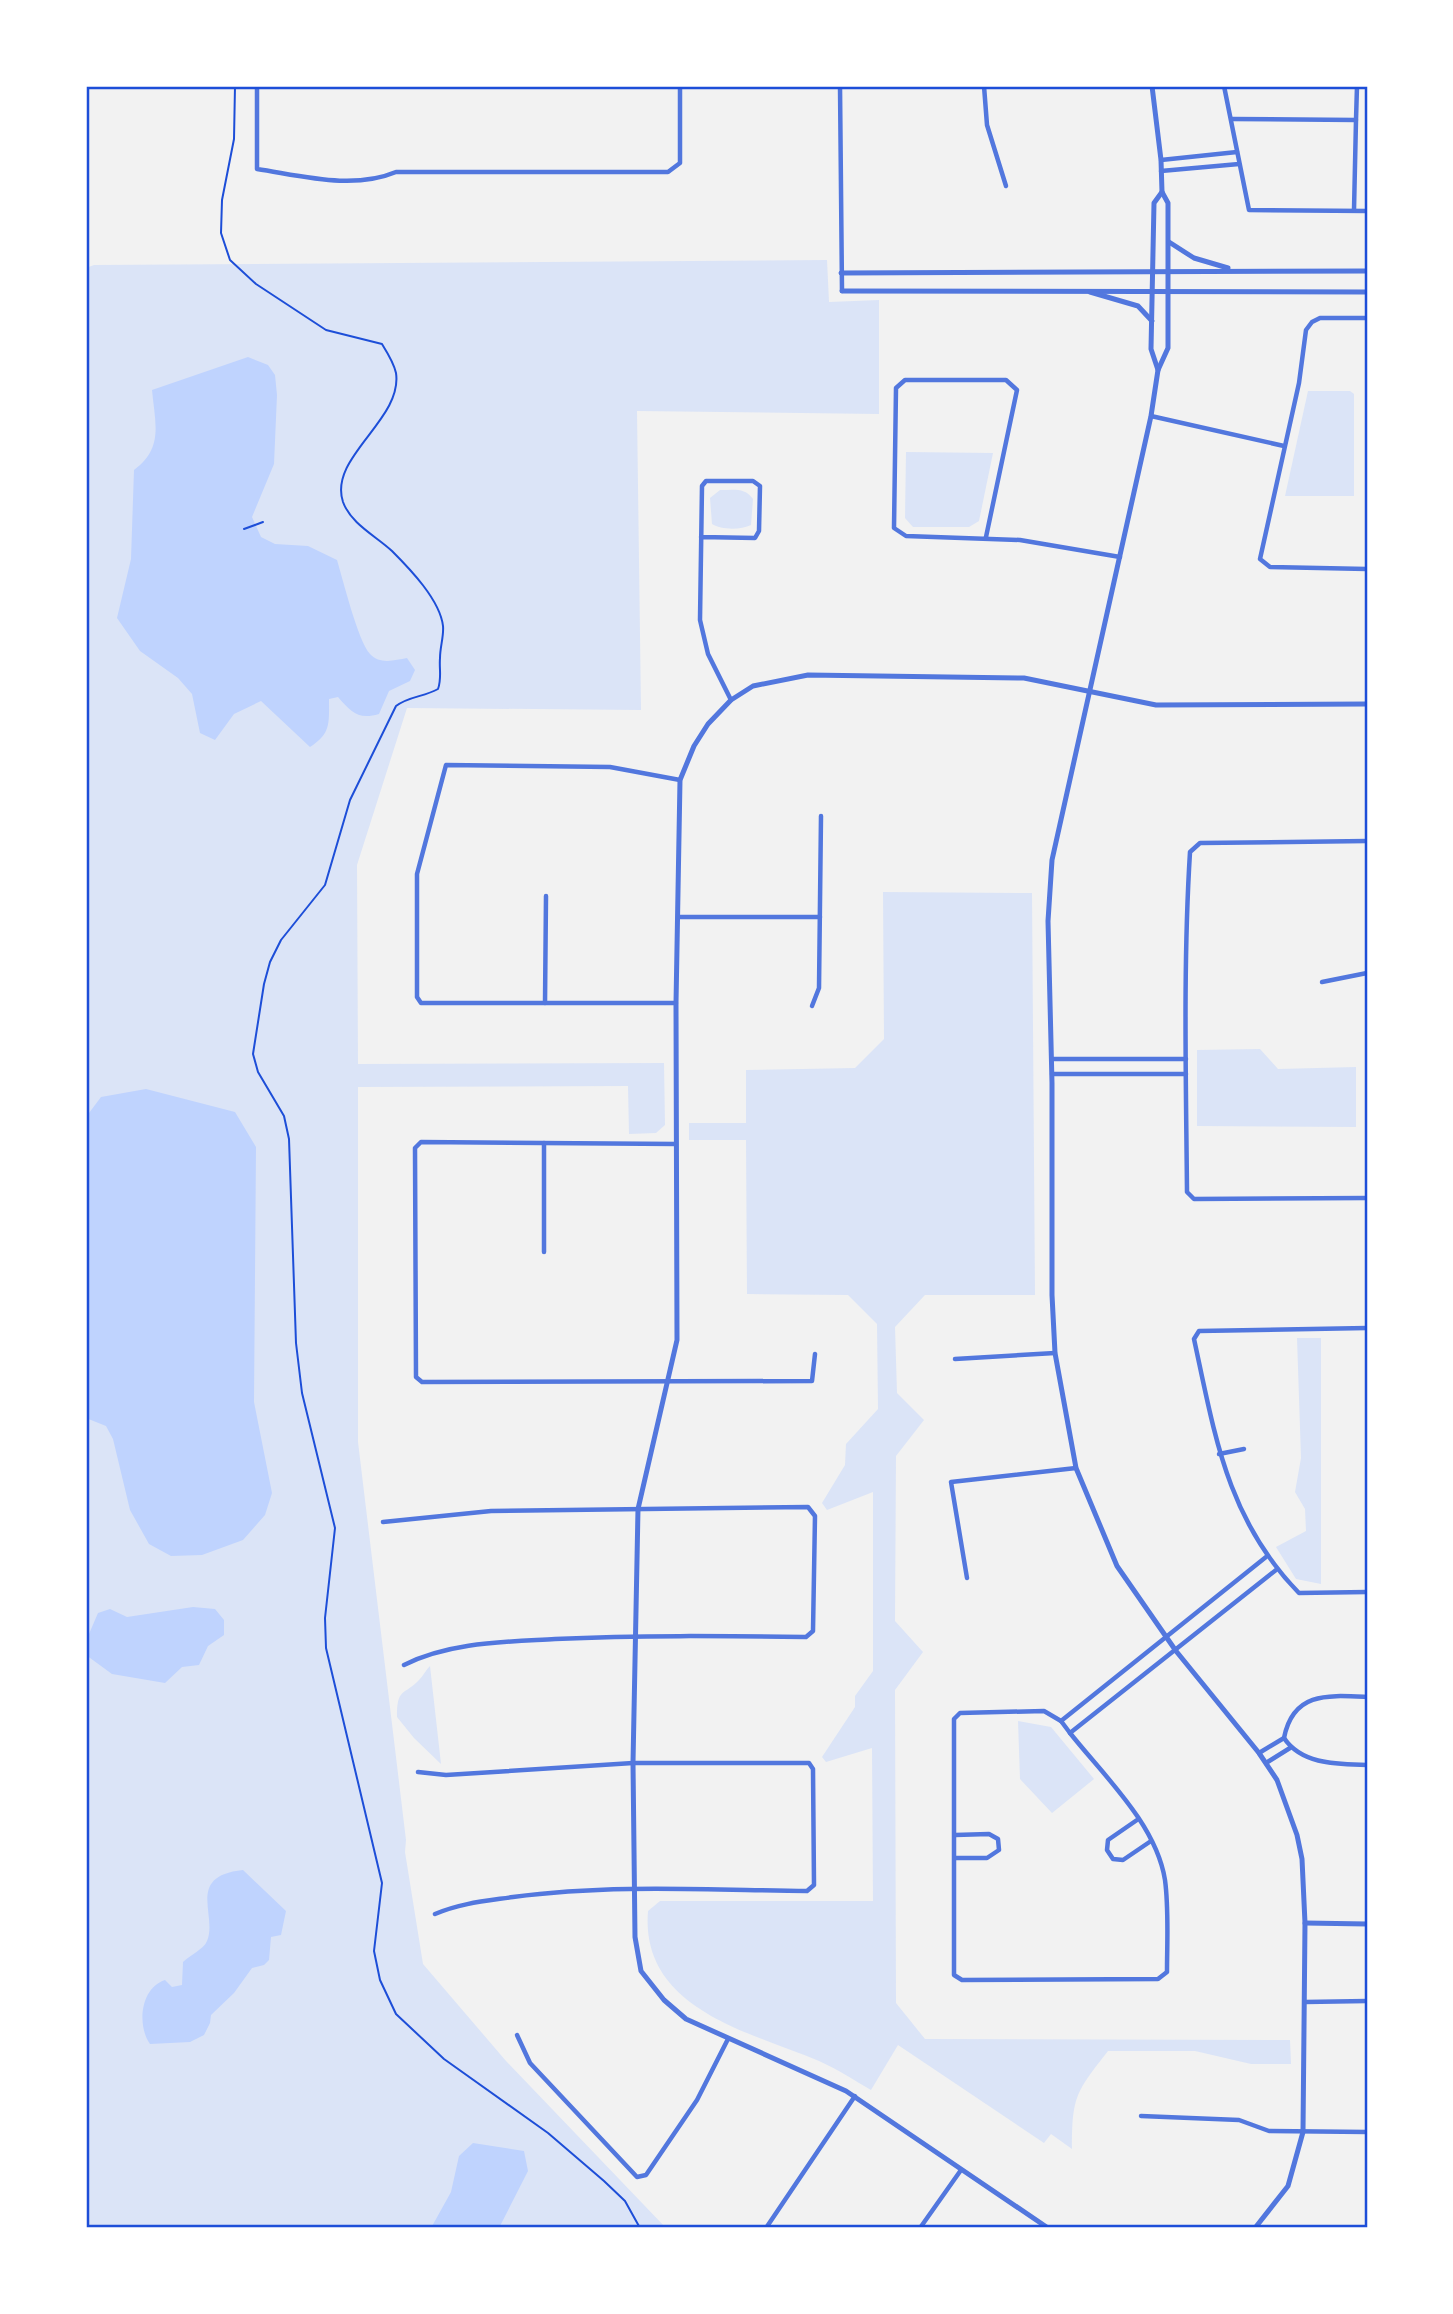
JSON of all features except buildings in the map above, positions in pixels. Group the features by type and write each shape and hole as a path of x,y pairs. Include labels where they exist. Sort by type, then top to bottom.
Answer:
{"street":[{"path":"257,86 257,169 345,181 379,179 396,172 668,172 680,163 680,86"},
{"path":"840,86 842,291 1367,292"},
{"path":"985,86 987,125 1006,186"},
{"path":"1152,86 1161,160 1161,192 1168,203 1168,348 1157,370 1151,416 1052,860 1048,921 1055,1353 1076,1468 1117,1566 1176,1651 1259,1753 1277,1780 1297,1835 1304,1885 1305,1923 1303,2132 1288,2186 1255,2228"},
{"path":"1224,86 1249,210 1367,211"},
{"path":"1354,210 1357,86"},
{"path":"1232,119 1356,120"},
{"path":"1161,160 1237,152"},
{"path":"1161,171 1239,164"},
{"path":"1157,370 1151,349 1154,203 1161,192"},
{"path":"1169,242 1203,262 1249,271"},
{"path":"841,273 1367,271"},
{"path":"1080,290 1138,306 1152,321"},
{"path":"1367,318 1320,318 1311,322 1306,330 1300,383 1260,559 1270,567 1367,569"},
{"path":"986,537 1017,390 1006,380 905,380 896,388 894,528 906,536 986,537 1120,557"},
{"path":"1151,416 1284,446"},
{"path":"701,537 755,538 760,531 760,486 753,481 706,481 702,486 701,537 700,620 708,654 731,700"},
{"path":"1048,2228 855,2096 808,2072 686,2019 664,2000 641,1971 635,1937 633,1763 638,1509 677,1340 676,1003 680,780 694,746 708,724 731,700 754,687 808,675 1024,678 1156,705 1367,704"},
{"path":"676,1003 421,1003 417,997 417,874 446,765 610,767 680,780"},
{"path":"812,1006 819,988 821,816"},
{"path":"1367,841 1200,843 1190,852 1186,915 1187,1192 1194,1199 1367,1198"},
{"path":"545,1003 546,896"},
{"path":"678,917 820,917"},
{"path":"1322,982 1367,974"},
{"path":"1052,1059 1186,1059"},
{"path":"1052,1074 1186,1074"},
{"path":"676,1144 421,1142 415,1149 416,1377 422,1382 812,1381 815,1354"},
{"path":"544,1143 544,1252"},
{"path":"1367,1328 1199,1331 1194,1339 1219,1454 1229,1484 1266,1557 1299,1593 1367,1592"},
{"path":"955,1359 1055,1353"},
{"path":"1219,1454 1244,1449"},
{"path":"967,1578 951,1482 1076,1468"},
{"path":"383,1522 491,1511 808,1507 815,1516 813,1631 806,1637 635,1635 519,1641 450,1649 427,1654 404,1665"},
{"path":"1061,1721 1167,1639 1266,1557"},
{"path":"1070,1733 1176,1651 1227,1606 1276,1570"},
{"path":"1367,1698 1339,1696 1301,1703 1288,1718 1284,1738 1290,1748 1304,1757 1339,1764 1367,1765"},
{"path":"1044,1712 1061,1721 1070,1733 1138,1819 1152,1841 1165,1879 1167,1972 1158,1979 962,1980 954,1975 954,1718 960,1713 1044,1712"},
{"path":"1259,1753 1284,1738"},
{"path":"1265,1763 1290,1748"},
{"path":"418,1772 446,1776 633,1763 808,1763 813,1769 814,1885 807,1891 635,1888 561,1891 456,1905 435,1914"},
{"path":"1138,1819 1108,1840 1107,1850 1113,1859 1123,1860 1152,1841"},
{"path":"954,1835 989,1834 998,1839 999,1850 987,1858 955,1858"},
{"path":"1305,1923 1367,1924"},
{"path":"1305,2002 1367,2001"},
{"path":"517,2035 530,2063 637,2176 646,2175 697,2100 728,2039"},
{"path":"766,2228 855,2096"},
{"path":"1141,2116 1239,2120 1269,2131 1367,2132"},
{"path":"920,2228 961,2170"}],"path":[{"path":"235,86 234,139 222,200 221,233 230,260 256,284 307,319 326,330 382,344 390,357 396,373 394,394 344,474 341,492 344,505 359,525 392,551 418,581 438,611 443,625 438,689 426,696 404,700 396,706 349,800 325,885 281,940 270,962 255,1031 253,1054 258,1072 284,1116 289,1139 296,1343 302,1392 335,1528 326,1618 326,1648 382,1883 374,1951 380,1980 396,2014 443,2059 548,2133 604,2181 625,2201 640,2228"},
{"path":"244,529 263,522"}],"shaded area":[{"path":"827,260 829,302 879,300 879,414 637,411 641,710 407,708 357,865 358,1064 664,1063 665,1125 656,1133 629,1134 628,1086 358,1087 358,1442 406,1840 405,1852 423,1964 506,2061 666,2228 86,2228 86,268 94,265"},
{"path":"1308,391 1350,391 1354,394 1354,496 1285,496"},
{"path":"906,452 993,453 979,521 969,527 913,527 905,518"},
{"path":"720,490 738,490 750,495 753,499 751,525 731,529 712,524 710,498"},
{"path":"883,892 1032,893 1035,1295 925,1295 895,1327 897,1393 924,1420 896,1456 895,1621 923,1652 895,1690 896,2003 925,2039 1290,2040 1291,2064 1251,2064 1195,2051 1108,2051 1078,2096 1073,2117 1072,2149 1051,2134 1044,2143 898,2045 871,2090 819,2061 732,2027 680,1994 662,1972 650,1944 648,1911 660,1901 873,1901 872,1748 826,1762 822,1757 855,1707 855,1696 873,1671 873,1492 827,1510 822,1503 845,1465 846,1444 878,1409 877,1324 848,1295 747,1294 746,1140 689,1140 689,1123 746,1123 746,1070 855,1068 884,1039"},
{"path":"1260,1049 1278,1069 1356,1067 1356,1127 1197,1126 1197,1050"},
{"path":"1297,1338 1321,1338 1321,1584 1296,1579 1276,1547 1306,1531 1305,1509 1295,1492 1301,1458"},
{"path":"430,1666 441,1764 397,1717 400,1696 419,1680"},
{"path":"1018,1721 1051,1727 1094,1779 1052,1813 1020,1779"}],"water":[{"path":"248,357 268,365 275,375 277,395 274,464 252,517 261,537 275,544 308,546 337,560 365,647 378,660 407,658 415,670 410,681 389,691 379,714 360,715 351,711 338,697 329,699 327,727 322,737 310,747 261,701 234,714 215,740 200,733 192,694 178,678 140,651 117,618 131,559 134,470 144,462 154,444 156,424 152,390"},
{"path":"146,1089 235,1112 256,1147 254,1402 272,1493 265,1515 243,1540 202,1555 171,1556 149,1544 130,1510 113,1439 106,1426 86,1418 86,1117 101,1097"},
{"path":"193,1607 215,1609 224,1620 224,1635 208,1646 199,1665 182,1667 165,1683 112,1674 86,1655 86,1641 98,1613 110,1609 127,1617"},
{"path":"243,1870 286,1911 281,1935 271,1937 269,1960 264,1965 252,1968 234,1993 211,2015 204,2035 190,2042 150,2044 142,2018 150,1991 165,1980 172,1987 182,1985 183,1962 207,1941 209,1889 214,1880"},
{"path":"473,2143 524,2151 528,2171 499,2228 431,2228 451,2192 459,2156"}]}
